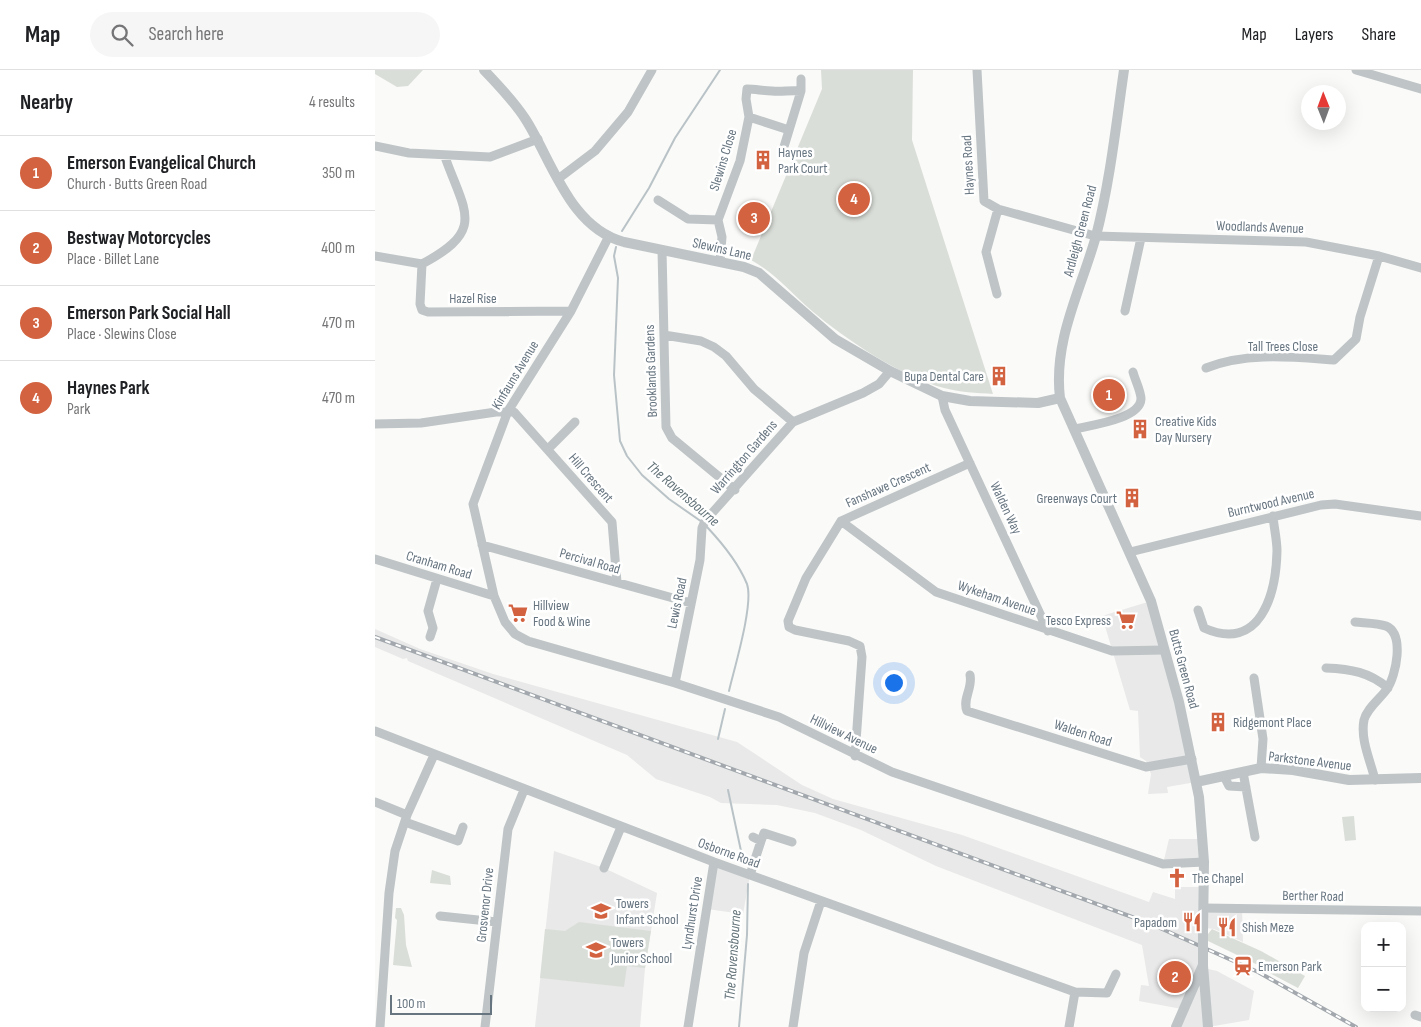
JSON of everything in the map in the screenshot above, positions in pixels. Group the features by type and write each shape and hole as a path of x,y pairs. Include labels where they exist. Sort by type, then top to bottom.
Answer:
{"street":[{"name":"Slewins Lane","path":"484,70 512,100 538,139 558,179 581,213 609,236 618,240 661,250 720,261 759,273 835,339 941,396 970,401 1038,403 1060,398"},
{"path":"558,179 595,151 628,112 652,70"},
{"name":"Haynes Road","path":"977,70 984,201 998,209"},
{"name":"Ardleigh Green Road","path":"1060,398 1058,378 1061,349 1067,321 1095,236 1105,193 1124,70"},
{"path":"1356,70 1421,88"},
{"path":"783,150 801,91 801,78"},
{"name":"Slewins Close","path":"718,220 740,161 749,117 746,99 747,89 801,91"},
{"path":"749,117 789,130"},
{"path":"375,146 409,153 445,157 490,158 538,139"},
{"path":"375,256 422,264 461,236 465,228 464,210 445,157"},
{"path":"658,200 688,219 718,220 723,237 720,261"},
{"path":"997,294 986,252 998,209 1095,236"},
{"name":"Kinfauns Avenue","path":"494,596 473,504 508,411 571,311 609,236"},
{"name":"Woodlands Avenue","path":"1095,236 1286,240 1379,256 1421,268"},
{"path":"1125,311 1141,238"},
{"name":"Brooklands Gardens","path":"661,250 668,432 735,490"},
{"name":"Tall Trees Close","path":"1206,368 1223,362 1262,357 1334,360 1356,339 1360,317 1379,256"},
{"name":"Hazel Rise","path":"422,264 420,304 422,310 428,312 571,311"},
{"path":"664,335 701,341 714,347 726,356 753,389 793,422"},
{"name":"Warrington Gardens","path":"704,524 793,422 863,393 879,384 890,370"},
{"path":"1075,429 1125,417 1138,408 1141,399 1133,372"},
{"name":"Walden Way","path":"941,396 945,410 1048,631"},
{"name":"Butts Green Road","path":"1060,398 1151,601 1192,759 1204,862 1203,965 1204,999 1208,1027"},
{"path":"375,424 421,423 508,411"},
{"name":"Hill Crescent","path":"508,411 514,412 612,522 617,582"},
{"path":"548,449 575,422"},
{"name":"Fanshawe Crescent","path":"855,756 862,657 860,646 849,641 795,630 789,626 788,621 806,578 841,521 970,463"},
{"name":"Burntwood Avenue","path":"1130,552 1314,506 1335,504 1421,516"},
{"path":"1198,610 1204,628 1217,634 1238,634 1258,622 1273,592 1277,550 1273,516"},
{"name":"Wykeham Avenue","path":"841,521 936,592 1111,651 1164,650"},
{"name":"Lewis Road","path":"675,683 700,560 704,524"},
{"name":"Percival Road","path":"482,545 691,603"},
{"name":"Cranham Road","path":"375,559 494,596"},
{"path":"430,637 433,628 428,611 437,579"},
{"name":"Hillview Avenue","path":"494,596 505,622 515,634 528,642 675,683 779,717 855,756 892,772 1163,864 1204,862"},
{"path":"1355,622 1386,626 1394,634 1396,662 1388,688 1367,713 1364,721 1365,745 1375,780"},
{"path":"1327,668 1346,669 1375,677 1388,688"},
{"name":"Walden Road","path":"970,675 971,682 965,705 967,711 1145,767 1192,759"},
{"path":"1254,678 1263,739 1261,768"},
{"name":"Osborne Road","path":"375,731 714,862 1075,992 1107,993 1116,974"},
{"path":"379,1027 389,893 395,851 406,818 434,755"},
{"name":"Parkstone Avenue","path":"1196,782 1261,768 1293,770 1349,780 1421,778"},
{"path":"1243,772 1255,836"},
{"path":"1224,776 1229,786 1246,787"},
{"name":"Grosvenor Drive","path":"485,1027 508,829 524,790"},
{"path":"375,802 458,841 463,827"},
{"path":"604,868 621,827"},
{"path":"750,875 757,839 763,833 792,842"},
{"name":"Lyndhurst Drive","path":"688,1027 714,862"},
{"path":"793,1027 804,953 821,901"},
{"name":"Berther Road","path":"1204,908 1421,911"},
{"path":"440,916 497,922"},
{"path":"1176,1027 1203,965"},
{"path":"1069,1027 1075,992"},
{"path":"1188,996 1198,996 1204,999"}],"shaded area":[{"path":"375,70 423,70 408,86 397,87 375,74"},
{"path":"821,70 913,70 912,140 993,394 944,388 928,383 892,366 857,345 825,322 776,278 751,260 822,89"},
{"path":"1151,601 1196,782 1167,787 1168,793 1148,794 1151,774 1146,761 1140,757 1138,711 1130,710 1102,616"},
{"path":"375,629 420,649 493,674 737,742 802,785 833,799 962,835 1149,902 1153,892 1175,899 1175,887 1204,887 1204,908 1242,909 1243,942 1214,929 1199,927 1199,967 1217,971 1254,991 1249,1020 1208,1027 1176,1027 1182,1009 1139,1001 1141,985 1149,986 1142,945 936,866 861,830 815,813 777,805 721,803 710,797 656,779 627,755 408,661 407,658 403,659 375,647"},
{"path":"1354,816 1356,840 1345,841 1342,817"},
{"path":"1169,839 1202,839 1204,862 1163,864"},
{"name":"Towers Junior School","path":"554,851 604,868 657,893 645,968 640,1027 535,1027"},
{"path":"714,862 750,875 743,914 707,909"},
{"path":"432,870 450,876 451,885 430,883"},
{"path":"396,908 401,908 404,915 406,945 412,967 393,965 397,920 395,918"},
{"path":"579,922 651,931 645,968 627,966 624,987 540,978 545,929 565,931"},
{"path":"1212,929 1261,951 1305,976 1298,988 1260,968 1260,966 1208,941 1208,934"}],"waterway":[{"name":"The Ravensbourne","path":"622,231 649,188 675,138 720,70"},
{"name":"The Ravensbourne","path":"616,247 614,256 618,278 614,375 620,441 627,456 642,475 669,499 702,522"},
{"name":"The Ravensbourne","path":"707,527 735,561 747,584 748,606 746,621 729,691"},
{"name":"The Ravensbourne","path":"718,739 725,709"},
{"name":"The Ravensbourne","path":"728,790 744,865"},
{"name":"The Ravensbourne","path":"739,1027 747,935 748,884"}],"railway":[{"path":"375,637 1151,924 1258,972 1356,1027"}],"place":[{"name":"Haynes Park Court","path":"763,160"},
{"name":"Haynes Park","path":"854,199"},
{"name":"Emerson Park Social Hall","path":"754,218"},
{"name":"Bupa Dental Care","path":"999,376"},
{"name":"Emerson Evangelical Church","path":"1109,395"},
{"name":"Creative Kids Day Nursery","path":"1140,429"},
{"name":"Greenways Court","path":"1132,498"},
{"name":"Hillview Food & Wine","path":"518,613"},
{"name":"Tesco Express","path":"1126,620"},
{"name":"Ridgemont Place","path":"1218,722"},
{"name":"The Chapel","path":"1177,878"},
{"name":"Towers Infant School","path":"601,911"},
{"name":"Papadom","path":"1192,922"},
{"name":"Shish Meze","path":"1227,927"},
{"name":"Towers Junior School","path":"596,950"},
{"name":"Emerson Park","path":"1243,966"},
{"name":"Bestway Motorcycles","path":"1175,977"}]}
